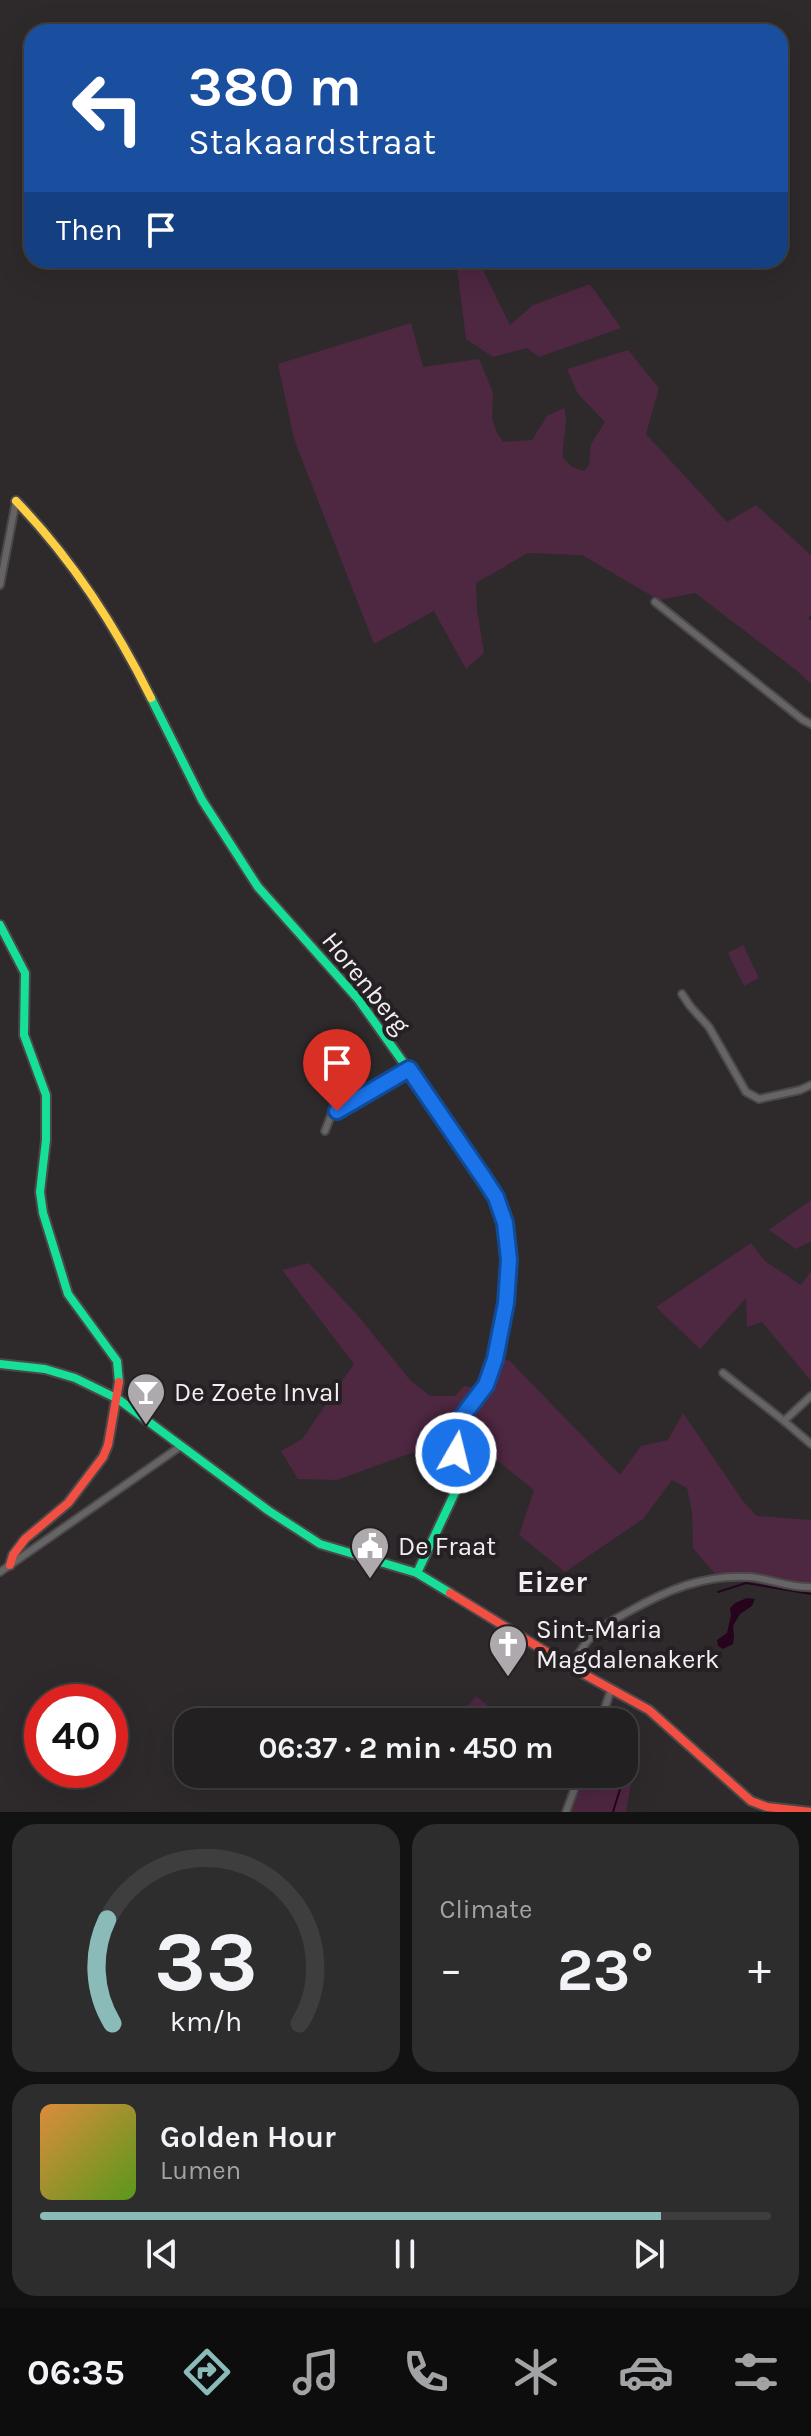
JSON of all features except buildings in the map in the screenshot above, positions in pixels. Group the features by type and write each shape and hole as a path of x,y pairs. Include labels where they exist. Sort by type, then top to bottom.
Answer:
{"street":[{"path":"0,585 16,501"},
{"name":"Horenberg","path":"16,501 49,535 126,647 202,800 258,887 358,999 496,1197 505,1223 509,1260 505,1310 495,1359 486,1385 455,1426 458,1486 417,1573"},
{"path":"655,602 811,724"},
{"path":"0,925 25,973 24,1035 46,1095 46,1140 40,1192 43,1213 68,1294 117,1361 120,1372 118,1399 112,1415 107,1451 102,1460 66,1507 21,1542 10,1565"},
{"path":"682,994 709,1027 746,1092 759,1099 811,1085"},
{"path":"325,1131 332,1113 409,1069"},
{"path":"0,1364 45,1369 75,1378 118,1399 269,1511 320,1544 417,1573 571,1667 640,1704 662,1720 751,1801 767,1807 811,1811"},
{"path":"723,1373 811,1444"},
{"path":"784,1421 811,1396"},
{"path":"0,1572 181,1446"},
{"path":"571,1667 584,1644 600,1628 678,1587 727,1577 753,1577 811,1587"},
{"path":"605,1708 611,1690"},
{"path":"566,1812 575,1788"}],"shaded area":[{"path":"457,268 482,268 510,325 533,305 590,284 621,328 539,357 527,348 493,357 466,339"},
{"path":"411,323 423,367 479,359 493,392 492,418 503,442 532,440 547,416 564,408 563,458 572,467 584,471 589,465 591,444 605,422 578,394 567,369 628,350 659,388 646,434 727,522 756,505 811,555 811,615 808,618 811,621 811,684 695,593 659,600 582,555 528,553 476,583 484,653 466,669 434,611 374,644 294,439 278,364"},
{"path":"743,945 759,978 744,986 728,953"},
{"path":"811,1200 811,1241 796,1249 769,1230"},
{"path":"751,1243 765,1261 801,1285 811,1271 811,1381 762,1322 747,1327 746,1298 700,1349 656,1307"},
{"path":"309,1263 360,1318 410,1380 430,1396 455,1396 464,1386 474,1387 487,1355 510,1361 620,1475 641,1446 668,1440 683,1413 743,1501 757,1516 811,1520 811,1584 756,1576 717,1576 693,1548 692,1512 687,1488 672,1480 643,1519 565,1572 519,1535 534,1490 451,1423 417,1451 337,1480 298,1479 281,1451 302,1439 354,1364 282,1270"},
{"path":"747,1598 755,1599 733,1626 733,1644 723,1649 718,1646 717,1640 727,1633 730,1608"},
{"path":"476,1696 491,1708 466,1708"},
{"path":"581,1788 630,1788 626,1812 570,1812"}],"waterway":[{"path":"718,1592 746,1583 811,1594"},
{"path":"613,1812 620,1788"}],"traffic: fast":[{"path":"151,698 202,800 258,887 358,999 496,1197 505,1223 509,1260 505,1310 495,1359 486,1385 455,1426 458,1486 417,1573"},
{"path":"0,925 25,973 24,1035 46,1095 46,1140 40,1192 43,1213 68,1294 117,1361 119,1382"},
{"path":"0,1364 45,1369 75,1378 118,1399 269,1511 320,1544 417,1573 450,1593"}],"traffic: slow":[{"path":"16,501 91,594 151,698"}],"traffic: jam":[{"path":"10,1565 25,1539 68,1503 103,1457 119,1382"},
{"path":"450,1593 571,1667 649,1710 751,1801 767,1807 811,1812"}],"place":[{"name":"De Zoete Inval","path":"146,1426"},
{"name":"De Fraat","path":"370,1580"},
{"name":"Sint-Maria Magdalenakerk","path":"508,1678"}],"district":[{"name":"Eizer","path":"552,1582"}],"route":[{"path":"337,1111 409,1069 478,1168 496,1197 502,1214 509,1260 505,1310 486,1385 455,1426 456,1453"}]}
